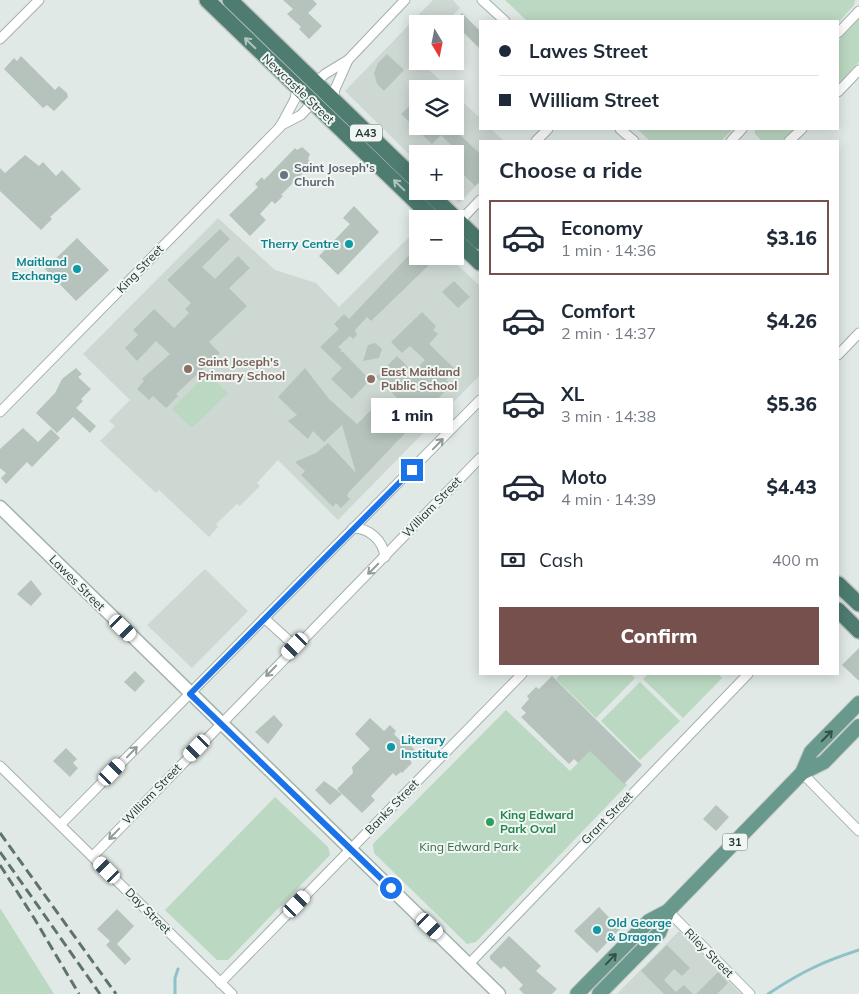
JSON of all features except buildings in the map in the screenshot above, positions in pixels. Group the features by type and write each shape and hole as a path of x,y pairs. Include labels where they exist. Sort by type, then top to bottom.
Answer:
{"highway":[{"name":"Newcastle Street","path":"207,0 425,210"},
{"name":"Newcastle Street","path":"230,0 409,173"},
{"path":"289,58 296,73 308,88 312,103"},
{"path":"315,83 322,103 333,116 338,127"},
{"path":"436,200 447,210"},
{"path":"464,227 479,241"},
{"path":"464,248 479,262"},
{"path":"839,585 859,604"},
{"path":"839,611 859,631"}],"main road":[{"name":"Lawes Street","path":"0,507 499,994"},
{"name":"31","path":"802,773 811,752 859,703"},
{"name":"31","path":"577,994 649,921 668,911 802,773 824,762 859,726"},
{"name":"31","path":"599,994 659,933 668,911"}],"street":[{"path":"0,39 39,0"},
{"path":"315,83 325,74 348,60 405,0"},
{"path":"482,0 504,20"},
{"path":"839,31 859,11"},
{"path":"333,101 335,89 348,60"},
{"path":"839,91 859,70"},
{"name":"King Street","path":"280,127 295,99 298,89"},
{"name":"King Street","path":"0,412 280,127 301,115 312,103"},
{"path":"537,140 547,130"},
{"path":"621,130 633,140"},
{"path":"731,140 741,130"},
{"path":"790,140 801,130"},
{"path":"464,217 479,201"},
{"path":"839,354 859,333"},
{"path":"61,824 479,401"},
{"name":"William Street","path":"93,856 220,723 479,459"},
{"path":"353,528 368,531 382,544 385,556"},
{"path":"264,618 295,646"},
{"name":"Banks Street","path":"220,983 521,675"},
{"name":"Grant Street","path":"468,964 747,675"},
{"name":"Day Street","path":"0,766 232,994"},
{"path":"802,773 859,830"},
{"name":"Riley Street","path":"668,911 750,994"}],"shaded area":[{"path":"433,0 453,0 460,8 453,15 418,15"},
{"path":"409,25 409,70 429,70 440,80 409,80 409,135 464,135 464,103 479,117 479,130 492,130 503,140 479,140 479,183 464,198 464,145 409,145 409,154 345,91"},
{"path":"218,218 275,270 316,283 339,307 409,237 409,265 458,265 479,285 479,376 338,520 278,460 257,483 260,486 240,506 237,504 216,524 218,527 209,537 159,490 156,493 100,441 115,426 109,421 130,400 83,354"},
{"path":"205,569 248,611 192,668 147,625"},
{"path":"679,931 741,994 617,994"}],"green space":[{"path":"505,0 855,0 854,5 839,22 839,20 526,20"},
{"path":"859,19 859,62 839,83 839,40"},
{"path":"638,130 732,130 722,140 649,140"},
{"path":"755,130 793,130 783,140 761,140 755,134"},
{"path":"207,373 228,393 192,428 172,409"},
{"path":"560,675 632,675 635,678 596,718 556,679"},
{"path":"647,675 719,675 722,678 683,718 643,679"},
{"path":"640,682 680,721 640,760 601,721"},
{"name":"King Edward Park","path":"506,710 570,771 591,750 627,785 476,942 467,944 374,853 373,844"},
{"path":"275,797 328,847 330,855 228,960 217,960 165,910"},
{"path":"0,908 54,994 0,994"}],"waterway":[{"path":"768,994 812,968 859,950"},
{"path":"175,994 175,978 178,969"}],"railway":[{"path":"0,833 116,994"},
{"path":"0,852 100,994"},
{"path":"0,865 79,994"}],"place":[{"name":"Saint Joseph's Church","path":"284,175"},
{"name":"Therry Centre","path":"349,244"},
{"name":"Maitland Exchange","path":"77,269"},
{"name":"Saint Joseph's Primary School","path":"188,369"},
{"name":"East Maitland Public School","path":"371,379"},
{"name":"Literary Institute","path":"391,747"},
{"name":"King Edward Park Oval","path":"490,822"},
{"name":"Old George & Dragon","path":"597,930"}],"route":[{"path":"391,888 190,694 412,470"}]}
